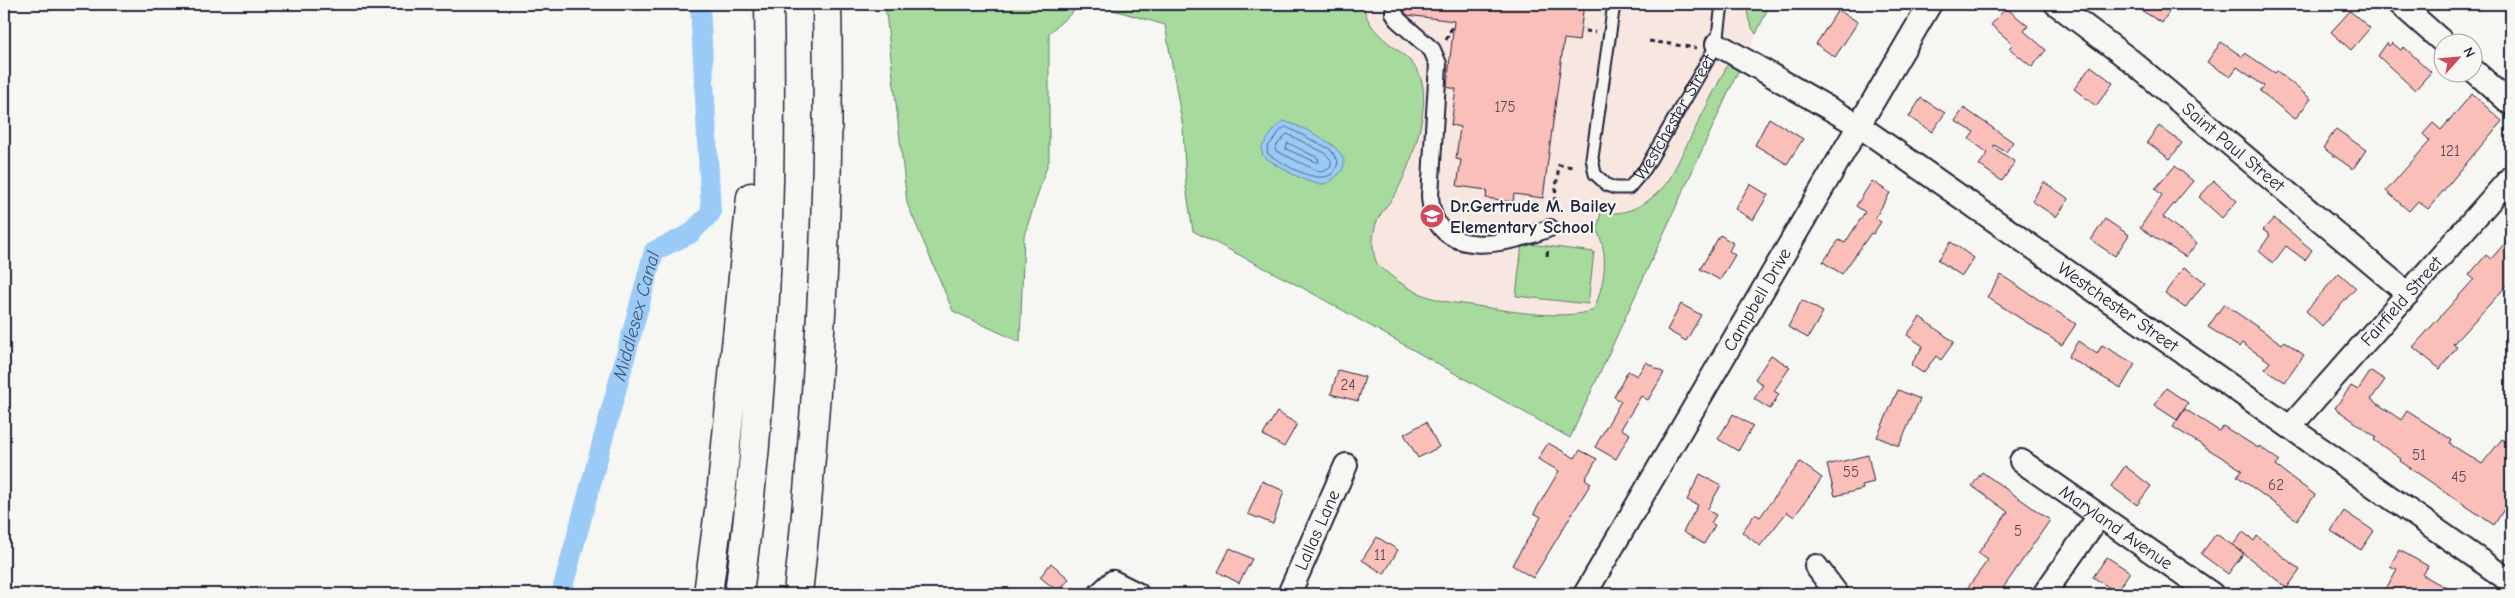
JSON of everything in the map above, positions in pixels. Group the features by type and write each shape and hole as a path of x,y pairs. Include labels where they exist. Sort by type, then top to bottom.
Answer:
{"highway":[{"path":"799,594 816,410 824,278 828,126 827,4"},
{"path":"708,594 721,495 769,13"},
{"path":"739,594 754,446 764,297 768,163 769,13"}],"street":[{"path":"1395,4 1394,13 1398,20 1432,50 1438,64 1430,196 1434,218 1441,228 1456,240 1467,244 1520,239 1550,228"},
{"name":"Campbell Drive","path":"1589,592 1846,149 1858,125 1930,4"},
{"name":"Saint Paul Street","path":"2056,4 2130,60 2408,294"},
{"path":"2400,4 2432,32"},
{"name":"Westchester Street","path":"1707,46 1858,125 2290,427 2508,575"},
{"path":"2482,78 2511,104"},
{"name":"Fairfield Street","path":"2290,427 2511,177"},
{"name":"Maryland Avenue","path":"2021,461 2212,594"},
{"name":"Lallas Lane","path":"1289,594 1346,465"},
{"path":"2044,594 2099,516"},
{"path":"1816,566 1837,594"},
{"path":"1107,588 1137,594"}],"lane":[{"name":"Westchester Street","path":"1614,4 1592,158 1595,174 1607,185 1622,189 1634,184 1707,46 1722,4"}],"path":[{"path":"1585,31 1596,32"},
{"path":"1649,41 1707,46"},
{"path":"1547,256 1559,165 1573,167"}],"shaded area":[{"name":"Dr.Gertrude M. Bailey Elementary School","path":"1283,4 1770,4 1570,438 1303,288 1193,231 1186,187"}],"green space":[{"path":"885,4 1082,4 1049,33 1049,160 1024,236 1020,342 953,311 907,203"},
{"path":"1093,4 1363,4 1367,18 1374,29 1412,63 1419,74 1424,100 1417,141 1407,169 1396,193 1375,226 1373,250 1378,265 1407,287 1433,298 1453,303 1548,315 1565,315 1594,310 1601,290 1604,270 1603,250 1597,230 1601,212 1611,213 1630,210 1648,201 1663,188 1669,180 1729,62 1740,67 1570,438 1303,288 1193,231 1186,187 1183,127 1165,25","holes":["1284,121 1333,145 1319,184 1274,164"]},
{"path":"1748,4 1770,4 1756,34 1747,12"},
{"path":"1522,243 1594,252 1588,304 1516,296"}],"water":[{"path":"1284,121 1303,128 1336,148 1342,157 1344,165 1339,174 1325,184 1312,183 1290,173 1263,156 1261,148 1276,127"}],"building":[{"path":"1405,4 1584,4 1579,41 1564,39 1543,198 1514,194 1513,202 1486,198 1487,190 1457,186 1461,160 1456,159 1460,127 1451,125 1456,89 1447,87 1454,21 1407,15 1404,11"},
{"path":"2131,4 2174,4 2162,23"},
{"path":"2006,8 2028,26 2024,31 2046,50 2032,67 2009,48 2013,44 1991,25"},
{"path":"1838,10 1858,22 1835,57 1816,44"},
{"path":"2350,11 2370,28 2351,50 2331,32"},
{"path":"2221,42 2243,57 2245,53 2275,73 2277,71 2311,99 2295,119 2260,91 2264,86 2237,67 2230,77 2207,62"},
{"path":"2387,43 2389,46 2392,43 2401,50 2404,47 2431,72 2415,90 2378,56"},
{"path":"2091,66 2113,83 2096,106 2074,89"},
{"path":"2472,94 2502,121 2428,209 2418,201 2409,211 2386,191 2430,141 2423,134 2433,123 2441,130"},
{"path":"1921,98 1945,113 1932,132 1909,117"},
{"path":"1964,108 2013,142 2006,152 1994,145 1993,147 2015,162 2002,181 1979,165 1988,153 1969,139 1974,132 1955,121"},
{"path":"1769,118 1803,139 1787,164 1755,145"},
{"path":"2159,126 2182,143 2170,159 2147,142"},
{"path":"2336,129 2366,150 2353,169 2323,148"},
{"path":"2175,166 2193,181 2163,217 2197,243 2186,257 2140,228 2162,195 2155,189"},
{"path":"1872,181 1890,193 1875,218 1881,222 1842,274 1823,262 1839,240 1845,243 1865,212 1856,206"},
{"path":"2214,181 2237,201 2222,218 2199,197"},
{"path":"2044,182 2069,199 2056,217 2032,201"},
{"path":"1750,184 1768,195 1753,220 1735,209"},
{"path":"2274,218 2312,250 2305,260 2286,246 2273,263 2259,251 2270,235 2263,230"},
{"path":"2105,219 2129,235 2115,256 2091,240"},
{"path":"1720,235 1733,243 1729,251 1735,255 1720,280 1700,269"},
{"path":"2511,236 2511,281 2453,344 2457,347 2440,369 2413,347 2474,279 2469,275 2486,255 2491,259"},
{"path":"1951,242 1974,258 1962,276 1938,260"},
{"path":"2184,267 2205,282 2185,308 2165,293"},
{"path":"2339,273 2356,288 2322,326 2306,311"},
{"path":"2001,275 2076,324 2062,345 1987,297"},
{"path":"1802,300 1823,312 1808,338 1788,327"},
{"path":"1681,304 1701,315 1686,341 1667,330"},
{"path":"2224,304 2282,344 2284,341 2304,355 2285,382 2265,369 2270,362 2242,343 2239,347 2208,327"},
{"path":"1920,317 1954,342 1941,360 1936,356 1923,373 1911,365 1923,346 1907,335"},
{"path":"2078,341 2097,354 2102,345 2135,364 2121,388 2068,357"},
{"path":"1771,355 1790,367 1774,391 1779,394 1770,409 1754,399 1763,385 1755,379"},
{"path":"1646,362 1664,373 1648,400 1641,396 1621,429 1630,434 1616,459 1595,447 1621,401 1614,397 1628,371 1637,376"},
{"path":"1338,370 1365,377 1358,401 1331,394"},
{"path":"2371,371 2385,380 2371,399 2401,420 2407,411 2452,440 2450,444 2482,464 2502,439 2511,446 2511,498 2494,525 2400,461 2401,459 2374,440 2376,437 2335,408 2351,386 2358,390"},
{"path":"2166,388 2188,403 2177,420 2154,405"},
{"path":"1898,390 1920,399 1899,446 1877,437"},
{"path":"2185,409 2219,431 2223,426 2258,448 2259,446 2280,461 2276,466 2315,495 2297,520 2237,476 2242,470 2173,427"},
{"path":"1277,412 1297,424 1284,447 1263,435"},
{"path":"1733,414 1753,426 1738,451 1718,439"},
{"path":"1426,422 1439,447 1418,458 1404,434"},
{"path":"1548,443 1575,458 1580,450 1597,459 1585,479 1591,483 1533,578 1512,565 1541,517 1534,513 1559,471 1538,459"},
{"path":"1868,455 1874,482 1862,485 1863,489 1835,496 1827,465"},
{"path":"1800,462 1822,478 1794,517 1787,512 1760,546 1742,532 1755,514 1760,517"},
{"path":"2125,466 2151,486 2137,505 2111,486"},
{"path":"1982,472 2050,520 1999,594 1963,594 1988,560 1978,553 2008,512 1972,486"},
{"path":"1700,474 1721,485 1707,510 1716,515 1711,523 1715,525 1704,544 1683,532 1698,505 1687,500"},
{"path":"1262,481 1284,491 1273,524 1248,514"},
{"path":"2344,511 2374,531 2361,550 2331,531"},
{"path":"2243,532 2254,541 2257,536 2300,570 2287,588 2233,545"},
{"path":"2216,534 2244,553 2228,574 2201,554"},
{"path":"1377,537 1398,550 1384,574 1362,560"},
{"path":"1230,548 1252,559 1239,583 1218,572"},
{"path":"2399,550 2428,566 2423,575 2457,594 2383,594 2397,569 2390,566"},
{"path":"2107,557 2130,572 2116,592 2093,577"},
{"path":"1051,563 1069,579 1058,592 1040,577"}],"waterway":[{"name":"Middlesex Canal","path":"561,594 654,251 690,234 711,213 700,4"}],"place":[{"name":"Dr.Gertrude M. Bailey Elementary School","path":"1432,216"}]}
